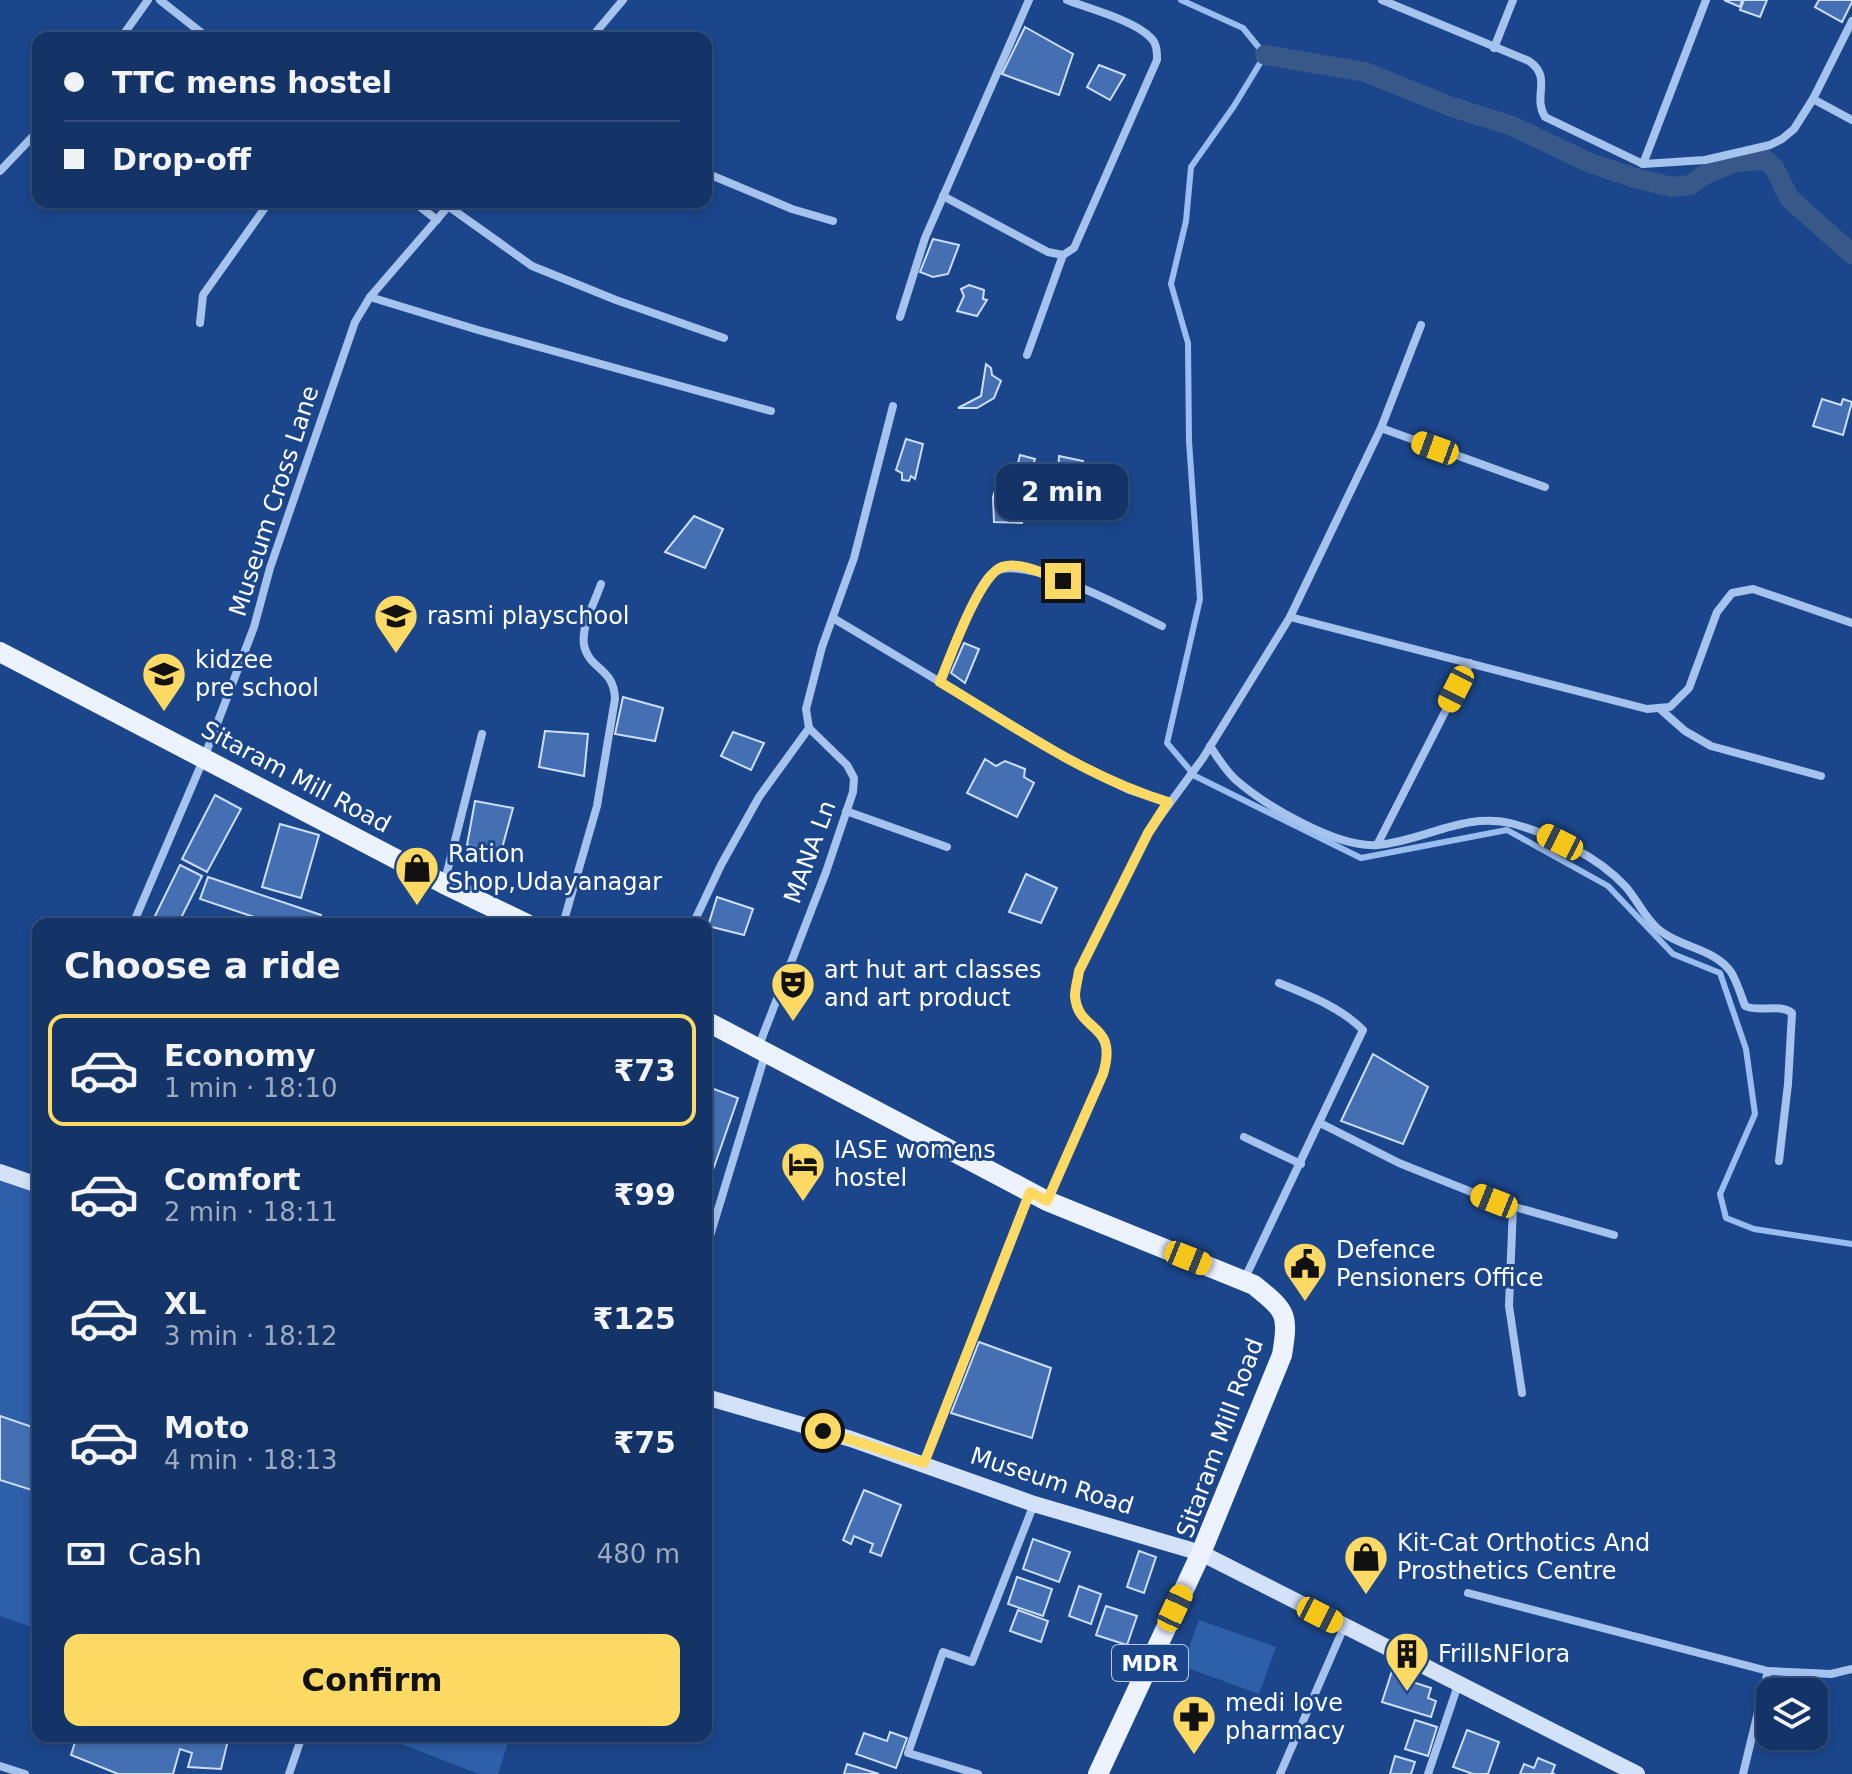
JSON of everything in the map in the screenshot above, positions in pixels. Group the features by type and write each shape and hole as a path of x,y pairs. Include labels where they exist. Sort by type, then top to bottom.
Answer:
{"main road":[{"name":"Sitaram Mill Road","path":"0,652 515,918"},
{"name":"Sitaram Mill Road","path":"712,1024 1038,1196 1254,1285 1280,1306 1286,1327 1282,1355 1201,1553 1637,1774"},
{"path":"0,1172 32,1179"},
{"name":"Museum Road","path":"712,1399 924,1463 1034,1504 1201,1553"},
{"name":"MDR","path":"1098,1774 1201,1553"}],"street":[{"path":"125,32 148,0"},
{"path":"160,0 200,32"},
{"path":"596,32 623,0"},
{"path":"900,317 925,238 1029,0"},
{"path":"1027,355 1063,255 1074,248 1157,60 1156,46 1151,37 1067,0"},
{"path":"1382,0 1529,61 1539,68 1542,77 1539,107 1545,117 1643,164 1705,160 1770,145 1782,139 1794,129 1813,99 1852,21"},
{"path":"1494,48 1513,0"},
{"path":"1643,164 1706,0"},
{"path":"1813,99 1852,120"},
{"path":"0,171 32,137"},
{"path":"712,176 792,209 833,221"},
{"path":"943,196 1048,252 1063,255"},
{"path":"200,323 203,295 265,208"},
{"path":"422,208 437,220"},
{"name":"Museum Cross Lane","path":"136,918 204,758 254,627 270,568 355,322 370,297 447,208"},
{"path":"455,208 532,266 724,338"},
{"path":"370,297 771,411"},
{"path":"924,1463 1038,1196 1103,1074 1109,1055 1106,1041 1079,1010 1075,995 1079,971 1148,833 1203,758 1290,617 1381,428 1421,325"},
{"path":"696,918 759,797 809,728 806,709 813,680 854,558 893,406"},
{"path":"1381,428 1545,487"},
{"path":"940,682 978,593 990,575 1003,567 1020,567 1063,581 1162,626"},
{"path":"565,918 597,806 615,699 615,686 610,676 594,664 584,648 584,632 601,584"},
{"path":"1290,617 1647,709 1670,707 1689,688 1717,612 1732,593 1753,589 1852,623"},
{"path":"833,618 1082,767 1129,790 1168,802"},
{"path":"1377,845 1470,663"},
{"path":"1659,708 1685,731 1711,746 1821,776"},
{"name":"MANA Ln","path":"712,1228 762,1051 853,792 854,778 847,765 809,728"},
{"path":"444,884 482,734"},
{"path":"1210,746 1222,766 1260,798 1336,839 1356,845 1377,845 1406,840 1462,822 1487,819 1539,832 1580,852 1612,873 1667,936 1724,964 1733,975 1745,1006 1790,1010 1793,1017 1779,1161"},
{"path":"846,811 947,847"},
{"path":"1244,1281 1363,1030 1349,1017 1279,983"},
{"path":"1320,1123 1399,1163 1494,1201 1614,1235"},
{"path":"1244,1137 1301,1164"},
{"path":"1513,1206 1509,1306 1522,1393"},
{"path":"978,1774 908,1753 943,1652 972,1662 1034,1504"},
{"path":"1468,1593 1768,1671 1831,1674 1852,1669"},
{"path":"1280,1774 1344,1627"},
{"path":"1743,1774 1768,1671"},
{"path":"1428,1774 1458,1685"},
{"path":"289,1774 300,1742"},
{"path":"0,1766 25,1774"}],"shaded area":[{"path":"0,1172 32,1182 32,1627 0,1616"},
{"path":"1199,1620 1276,1647 1259,1694 1182,1666"},
{"path":"396,1742 508,1742 498,1774 479,1774"}],"building":[{"path":"1724,0 1742,0 1740,7"},
{"path":"1744,0 1767,0 1760,17 1740,10"},
{"path":"1819,0 1852,2 1842,22 1815,7"},
{"path":"1025,27 1073,54 1059,95 1002,74"},
{"path":"1099,65 1125,75 1110,100 1087,87"},
{"path":"933,239 959,245 948,274 933,277 920,272"},
{"path":"969,285 984,290 983,299 987,300 977,316 957,311 964,296 961,289"},
{"path":"986,364 991,368 992,375 1001,381 994,398 977,408 958,408 981,396"},
{"path":"1822,399 1841,405 1843,399 1852,402 1843,435 1813,426"},
{"path":"906,439 923,444 915,479 911,476 909,481 902,480 902,473 896,470"},
{"path":"1020,455 1035,459 1030,476 1016,471"},
{"path":"1059,456 1083,461 1080,487 1074,485 1069,496 1057,494"},
{"path":"1005,478 1033,483 1035,499 1032,511 1023,513 1022,523 994,522 993,497 998,481 1006,482"},
{"path":"694,516 723,529 705,568 665,552"},
{"path":"964,643 979,649 965,683 951,673"},
{"path":"623,697 663,708 655,741 615,734"},
{"path":"545,731 588,734 584,776 539,767"},
{"path":"733,732 764,743 751,770 721,756"},
{"path":"985,759 996,766 1005,761 1025,769 1024,777 1034,783 1017,817 967,793"},
{"path":"215,795 241,809 207,872 182,859"},
{"path":"475,801 513,808 501,852 467,845"},
{"path":"280,824 319,835 301,898 262,887"},
{"path":"180,865 202,876 181,918 154,918"},
{"path":"1026,874 1057,888 1041,923 1009,912"},
{"path":"208,877 321,915 320,918 257,918 200,899"},
{"path":"717,897 753,909 744,935 712,927 710,918"},
{"path":"1373,1054 1428,1087 1403,1144 1341,1121"},
{"path":"712,1088 738,1098 712,1173"},
{"path":"979,1342 1051,1368 1032,1438 951,1413"},
{"path":"0,1416 32,1427 32,1490 0,1480"},
{"path":"864,1490 901,1505 881,1556 870,1552 873,1544 854,1536 851,1544 843,1540"},
{"path":"1033,1539 1070,1552 1059,1582 1023,1569"},
{"path":"1139,1551 1156,1557 1144,1593 1127,1587"},
{"path":"1017,1577 1052,1589 1043,1616 1008,1604"},
{"path":"1079,1586 1101,1594 1091,1624 1069,1616"},
{"path":"1106,1606 1137,1616 1127,1645 1096,1635"},
{"path":"1018,1610 1048,1621 1041,1642 1010,1631"},
{"name":"FrillsNFlora","path":"1392,1671 1405,1675 1403,1679 1431,1688 1428,1698 1436,1701 1431,1717 1382,1702"},
{"path":"1415,1720 1437,1727 1428,1756 1405,1749"},
{"path":"1467,1730 1499,1742 1488,1774 1473,1774 1453,1767"},
{"path":"890,1732 907,1738 896,1768 856,1754 864,1733 887,1741"},
{"path":"75,1742 228,1742 221,1769 188,1767 192,1753 180,1749 173,1774 118,1774 71,1755"},
{"path":"1395,1756 1415,1762 1411,1774 1390,1774"},
{"path":"1538,1758 1555,1765 1552,1773 1555,1774 1520,1774 1524,1764 1534,1768"},
{"path":"847,1764 879,1774 844,1774"}],"waterway":[{"path":"1181,0 1243,28 1265,55 1191,167 1186,221 1171,284 1188,343 1189,441 1200,599 1167,743 1195,776 1361,858 1507,830 1608,886 1673,954 1720,973 1746,1049 1755,1114 1720,1194 1726,1218 1754,1229 1852,1244"},
{"path":"1265,55 1365,72 1452,107 1512,126 1590,163 1672,187 1690,185 1704,175 1735,162 1766,160 1775,169 1789,198 1852,254"}],"place":[{"name":"rasmi playschool","path":"396,655"},
{"name":"kidzee pre school","path":"164,713"},
{"name":"Ration Shop,Udayanagar","path":"417,907"},
{"name":"art hut art classes and art product","path":"793,1023"},
{"name":"IASE womens hostel","path":"803,1203"},
{"name":"Defence Pensioners Office","path":"1305,1303"},
{"name":"Kit-Cat Orthotics And Prosthetics Centre","path":"1366,1596"},
{"name":"FrillsNFlora","path":"1407,1693"},
{"name":"medi love pharmacy","path":"1194,1756"}],"route":[{"path":"823,1431 924,1463 1030,1192 1047,1201 1109,1055 1106,1041 1079,1010 1075,995 1079,971 1148,833 1168,802 1129,790 1082,767 940,682 978,593 990,575 1003,567 1020,567 1063,581"}]}
